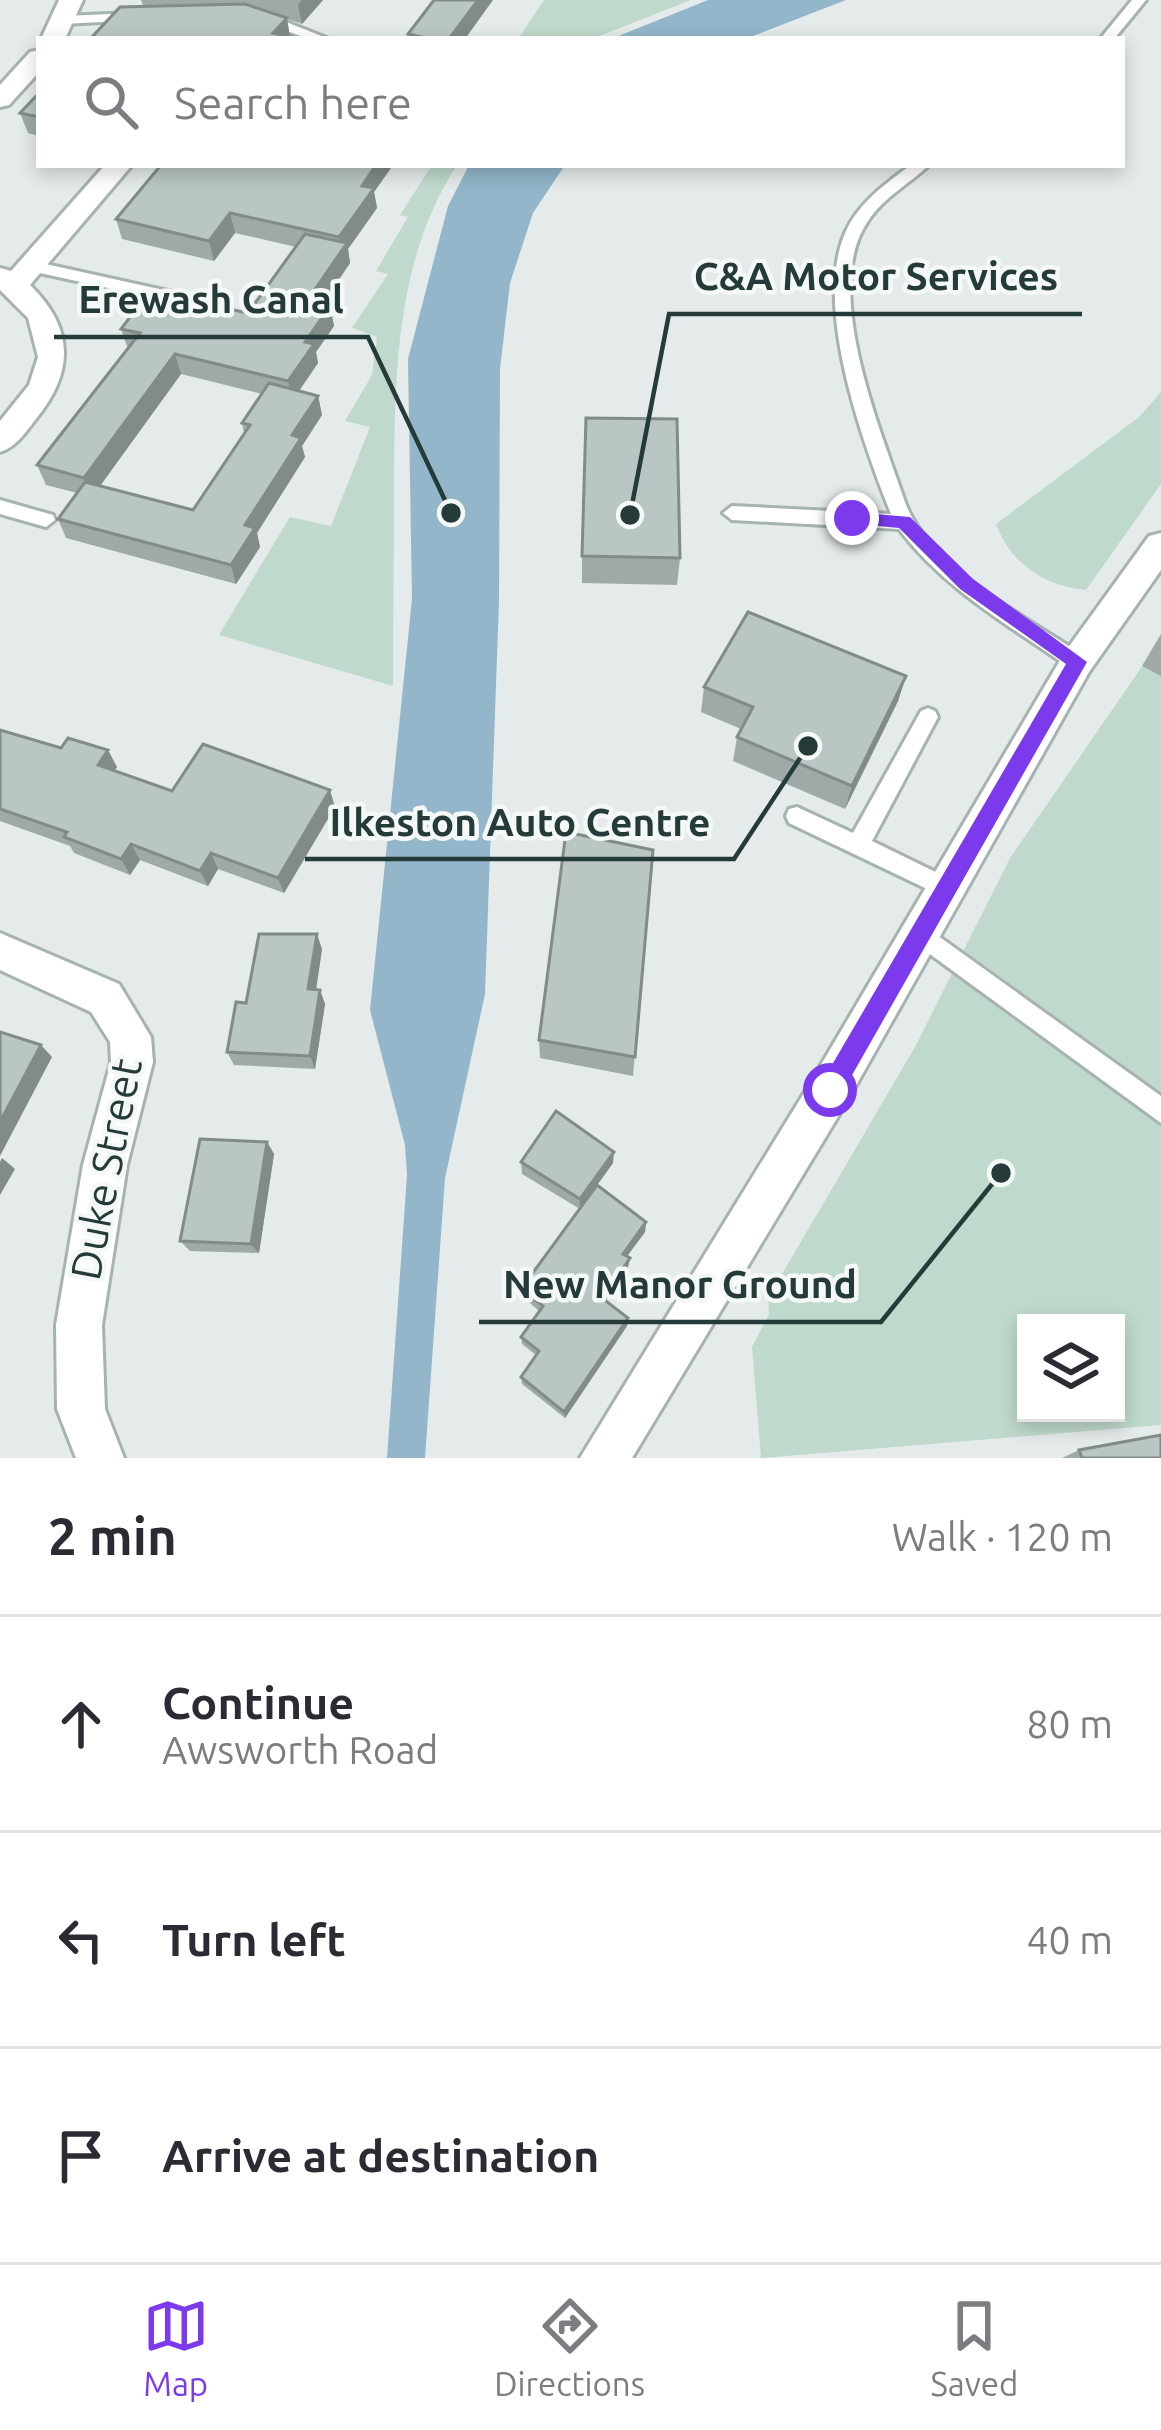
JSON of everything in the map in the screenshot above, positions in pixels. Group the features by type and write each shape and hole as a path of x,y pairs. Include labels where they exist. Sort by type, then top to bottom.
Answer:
{"street":[{"path":"0,100 36,60"},
{"path":"0,441 45,381 52,358 37,309 16,276 116,168"},
{"path":"604,1458 830,1090 1077,662 1161,545"},
{"name":"Duke Street","path":"0,952 105,998 130,1037 132,1062 105,1165 79,1325 81,1409 100,1458"}],"lane":[{"path":"1109,36 1139,0"},
{"path":"239,15 317,36 327,21"},
{"path":"62,20 153,16"},
{"path":"917,168 877,200 853,232 844,269 848,344 904,522 967,584 1077,662"},
{"path":"16,276 183,299"},
{"path":"0,507 46,520"},
{"path":"732,512 904,522"},
{"path":"858,845 928,717"},
{"path":"796,816 946,888"},
{"path":"920,934 1161,1111"}],"green space":[{"path":"544,0 691,0 600,36 520,36"},
{"path":"430,168 455,168 421,240 398,360 393,686 219,635 290,517 331,526 370,427 345,421 372,375 377,337 352,328 388,274 376,271 408,217 400,215"},
{"path":"1161,392 1161,484 1086,590 1056,584 1031,570 1010,551 996,524 1139,417"},
{"path":"1161,639 1161,1425 761,1458 752,1347 769,1314 768,1298 915,1047 1010,858"}],"water":[{"path":"708,0 846,0 753,36 618,36"},
{"path":"467,168 563,168 533,213 510,283 500,369 499,601 485,994 445,1178 425,1458 387,1458 407,1175 405,1145 370,1010 412,599 408,359 448,206"}],"building":[{"path":"434,0 478,0 451,36 408,34"},
{"path":"245,4 287,18 273,33 288,36 93,36 120,7"},
{"path":"36,96 36,116 20,113"},
{"path":"158,168 374,168 362,186 374,188 339,237 230,213 209,241 116,219"},
{"path":"305,234 347,243 307,301 330,306 305,342 314,344 288,381 175,354 84,478 37,465 140,333 121,329 149,292 248,313"},
{"path":"269,383 318,396 292,435 301,438 245,525 255,528 231,565 58,519 85,482 193,510 250,425 242,423"},
{"path":"586,418 677,419 680,558 582,556"},
{"path":"748,612 906,676 852,786 737,737 753,707 704,687"},
{"path":"0,730 61,748 68,738 108,750 98,765 172,791 203,744 330,790 278,878 211,853 200,871 131,844 121,859 64,837 67,832 0,809"},
{"path":"566,832 653,850 635,1057 539,1040"},
{"path":"259,934 317,934 308,989 320,990 310,1056 227,1052 236,1002 246,1003"},
{"path":"0,1032 41,1045 0,1122"},
{"path":"556,1111 614,1152 580,1199 521,1162"},
{"path":"200,1139 267,1142 251,1244 180,1241"},
{"path":"597,1185 646,1222 623,1254 630,1258 602,1298 628,1318 564,1412 521,1377 539,1351 521,1337 543,1306 521,1289"},
{"path":"1161,1435 1161,1458 1082,1458 1079,1450"}],"place":[{"name":"Erewash Canal","path":"451,513"},
{"name":"C&A Motor Services","path":"630,515"},
{"name":"Ilkeston Auto Centre","path":"808,746"},
{"name":"New Manor Ground","path":"1001,1173"}],"route":[{"path":"830,1090 1077,662 967,584 904,522 852,518"}]}
